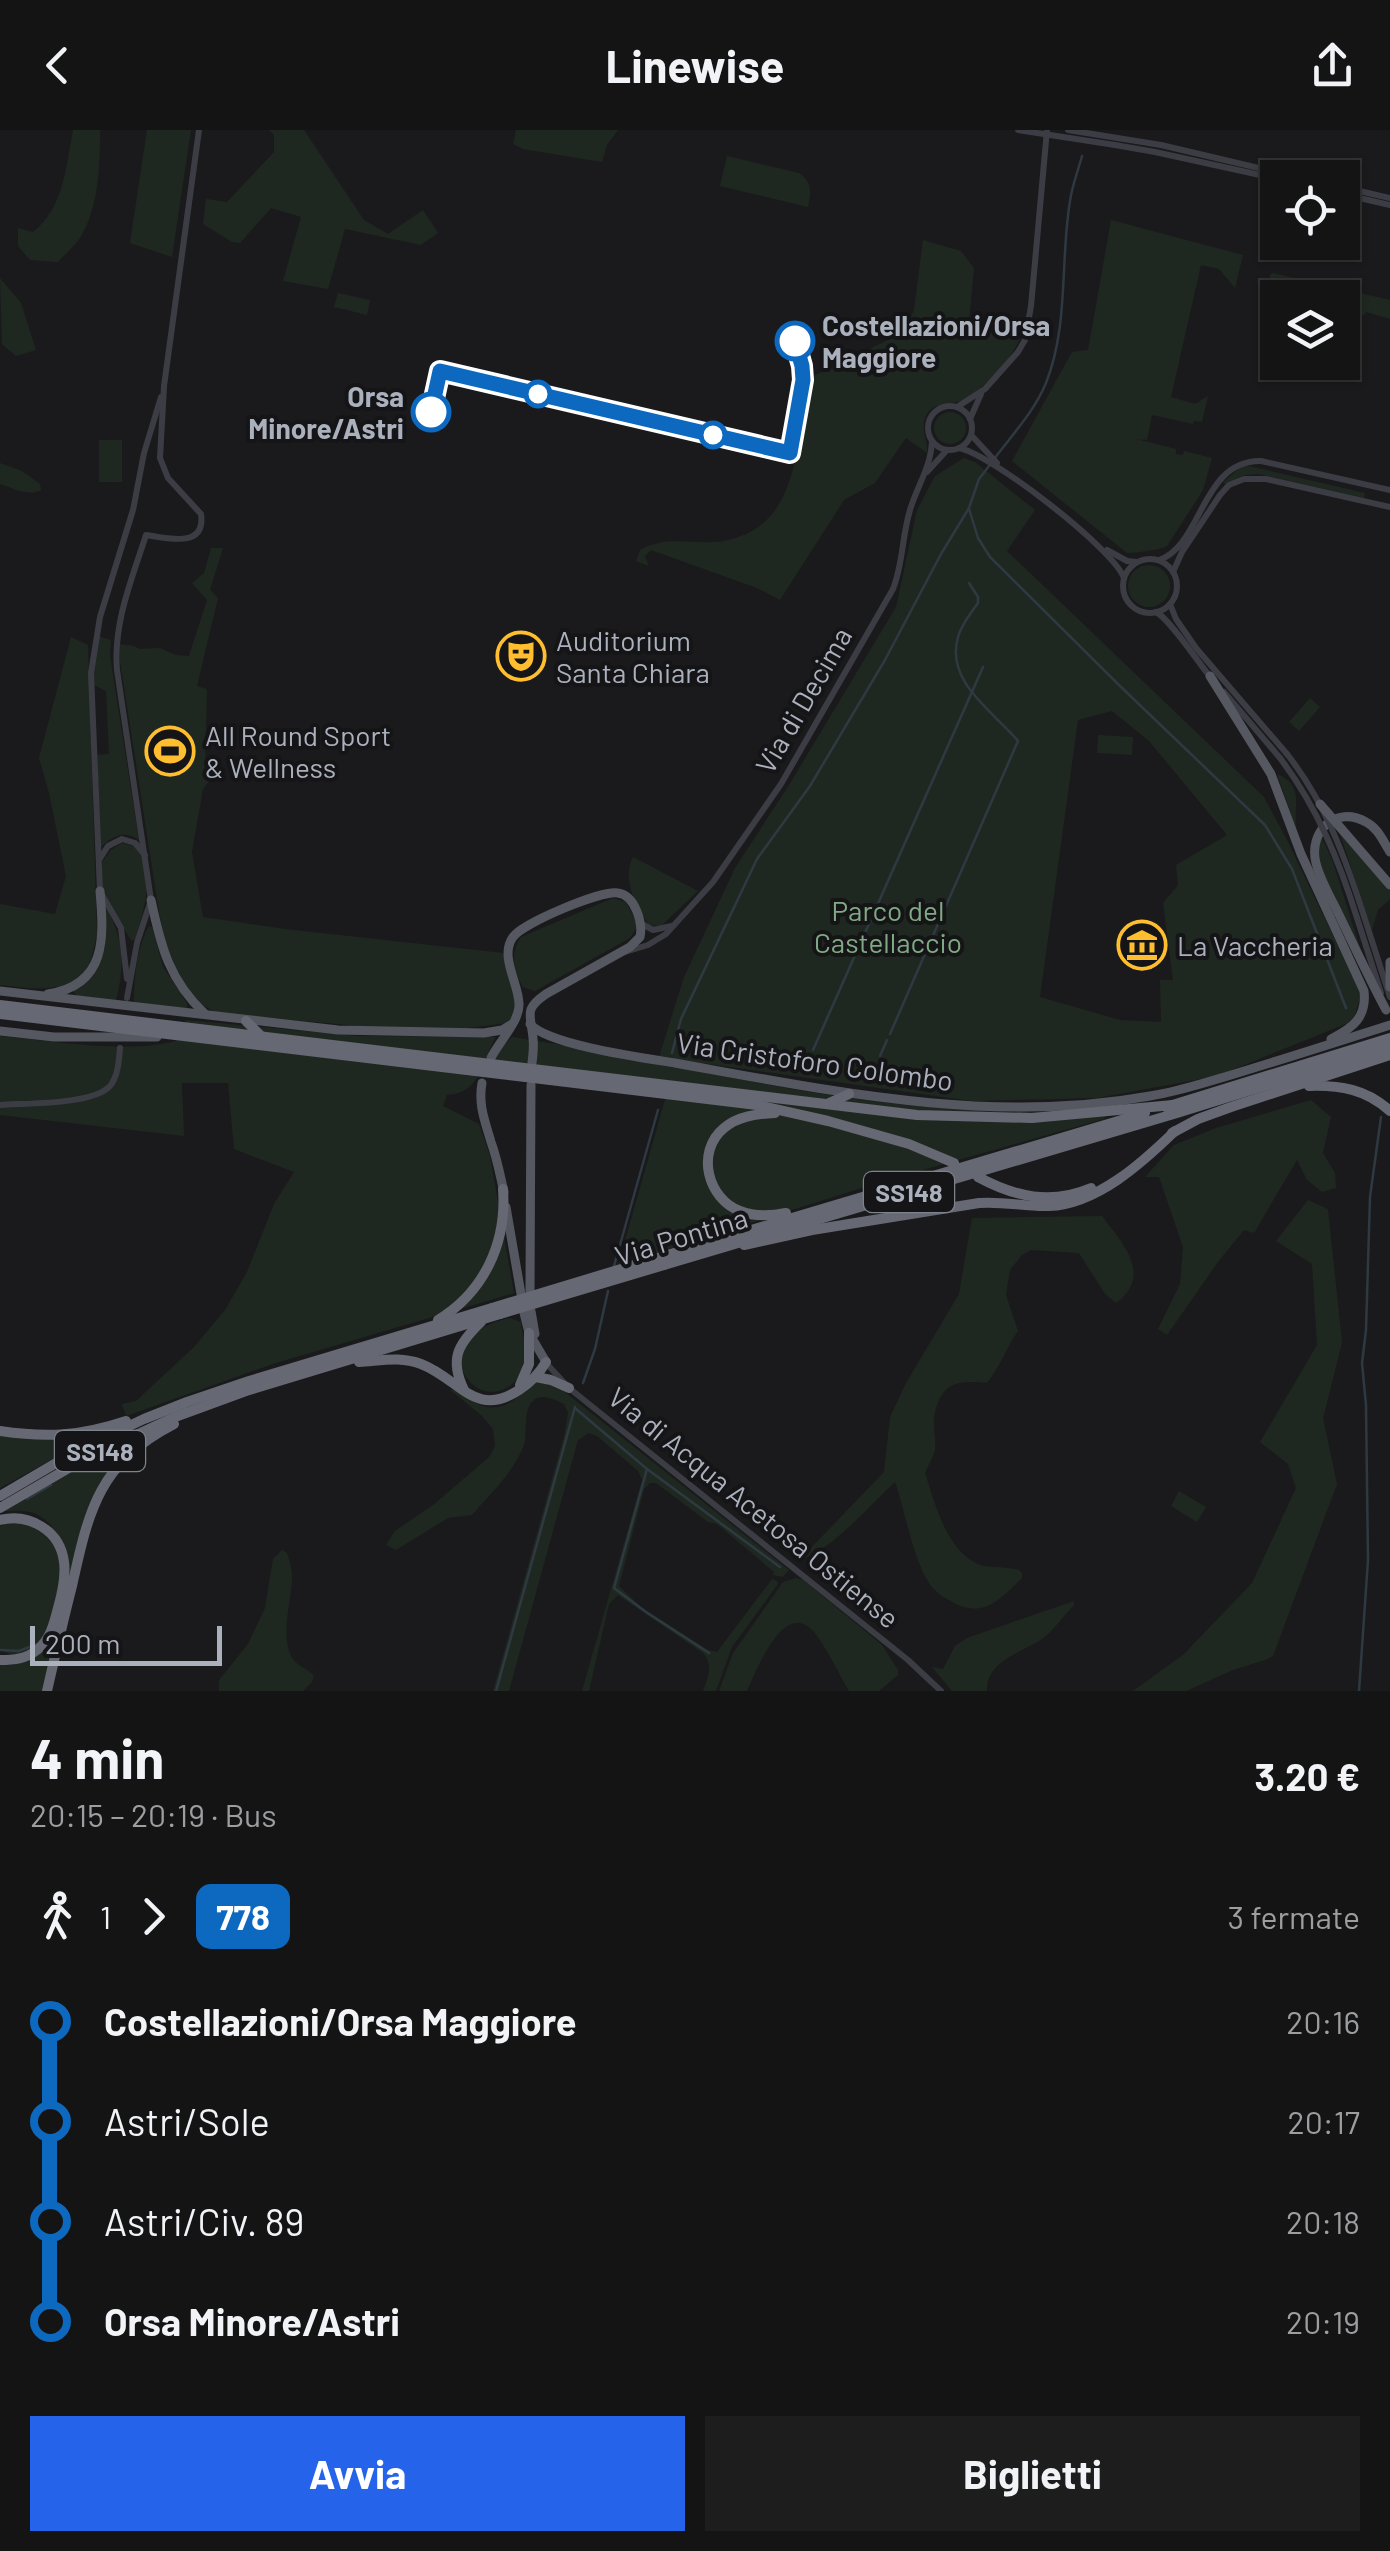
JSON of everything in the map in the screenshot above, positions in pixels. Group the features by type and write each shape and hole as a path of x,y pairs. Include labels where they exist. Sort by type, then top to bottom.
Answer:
{"highway":[{"name":"Via Cristoforo Colombo","path":"0,1005 917,1115 1070,1116 1173,1105"},
{"name":"Via Cristoforo Colombo","path":"0,1014 740,1103 915,1146 954,1163"},
{"path":"246,1021 262,1037"},
{"path":"978,1177 1024,1196 1064,1197 1096,1185 1175,1131 1216,1112 1293,1087 1387,1042"},
{"name":"SS148","path":"1173,1105 1387,1042"},
{"name":"Via Pontina","path":"664,1260 713,1250 1177,1113 1387,1042"},
{"path":"1293,1087 1353,1089 1390,1111"},
{"path":"826,1104 849,1094"},
{"name":"Via Pontina","path":"0,1508 112,1445 205,1406 832,1205 1173,1105"},
{"path":"787,1112 744,1117 721,1130 708,1158 712,1186 722,1200 752,1214 780,1214 832,1205"},
{"path":"713,1250 979,1203 1072,1203 1113,1182 1175,1131"},
{"path":"420,1330 454,1310 486,1273 501,1227 503,1190"},
{"path":"464,1391 456,1372 456,1357 464,1340 492,1314"},
{"name":"Via Pontina","path":"0,1496 80,1450 218,1391 420,1330 492,1314"},
{"path":"514,1394 527,1372 529,1334"},
{"path":"342,1362 412,1361 438,1372 479,1400 490,1402 514,1394 536,1377 544,1359"},
{"path":"536,1377 569,1388"},
{"path":"47,1691 86,1524 104,1484 139,1446 205,1406"},
{"path":"0,1432 42,1436 82,1433 166,1411"},
{"path":"0,1520 27,1519 43,1527 60,1548 64,1568 58,1608 46,1640 28,1656 0,1660"}],"main road":[{"path":"1210,676 1271,774 1303,859 1364,990 1364,1008 1357,1023 1308,1052"},
{"path":"1320,804 1390,885"},
{"path":"1386,1011 1319,872 1314,850 1318,832 1338,818 1361,820 1378,833 1390,852"},
{"path":"38,995 73,986 94,966 102,940 100,891"},
{"path":"490,1058 518,1014 520,1005 508,955 510,942 524,928 613,892 625,894 640,922"},
{"path":"151,900 170,969 189,999 207,1016"},
{"name":"Via di Decima","path":"530,1024 530,1010 536,1000 639,939 640,922"},
{"path":"1390,962 1390,987"},
{"path":"0,991 338,1030 480,1033 502,1030 512,1024"},
{"path":"530,1024 534,1038 532,1063"},
{"name":"Via Cristoforo Colombo","path":"530,1024 541,1033 604,1050 849,1094 980,1106 1112,1101 1162,1094 1308,1052 1387,1042"},
{"name":"Via Cristoforo Colombo","path":"0,1031 54,1037 176,1035"},
{"path":"482,1083 483,1121 493,1146 525,1292 530,1236 530,1085"},
{"path":"510,1231 530,1236"},
{"path":"512,1243 530,1236"},
{"name":"Via di Acqua Acetosa Ostiense","path":"527,1312 544,1359 529,1334 527,1312"}],"street":[{"path":"164,386 144,453 128,529 101,613 90,690 100,891 118,920 124,940 127,994 151,900 116,657 120,620 146,535 183,540 202,525 201,514 168,478 160,458 164,386 199,130"},
{"path":"1018,130 1166,146 1260,168"},
{"path":"1047,130 1026,335 1018,352 985,389 970,419 972,436 1006,472 1096,543 1124,560 1138,562"},
{"path":"1068,130 1260,176"},
{"path":"1360,195 1390,201"},
{"path":"985,389 957,407 943,406 932,414 928,428 936,446 947,450 963,448 1006,472"},
{"path":"957,407 970,419"},
{"path":"963,448 972,436"},
{"name":"Via di Decima","path":"617,954 666,934 710,886 775,794 891,592 909,511 926,473 932,441"},
{"name":"Via di Decima","path":"926,473 947,450"},
{"path":"1124,578 1138,562 1159,560 1175,551 1226,474 1244,462 1261,461 1390,490"},
{"path":"1156,612 1170,604 1176,590 1173,572 1182,552 1220,495 1242,479 1260,478 1390,507"},
{"path":"1096,543 1118,566 1124,578 1125,596 1132,605 1167,619 1210,676 1284,756 1328,837 1390,997"},
{"path":"1159,560 1173,572"},
{"path":"1170,604 1174,617 1196,648 1320,804 1343,854 1386,1011"},
{"path":"98,861 108,846 122,839 135,842 146,857"},
{"path":"640,922 653,930 673,926"},
{"path":"124,940 137,944"},
{"path":"0,1106 98,1095 114,1080 120,1048"},
{"name":"Via di Acqua Acetosa Ostiense","path":"544,1359 569,1388 908,1660 941,1691"}],"green space":[{"path":"73,130 100,130 99,172 91,213 80,238 58,262 30,260 18,246 18,228 33,232 51,211 62,185"},
{"path":"147,130 191,130 172,257 130,243"},
{"path":"269,130 304,130 364,220 388,234 423,210 438,233 421,245 345,229 328,289 283,281 301,217 271,208 240,243 203,224 206,199 227,202 274,152 274,135"},
{"path":"516,130 618,130 607,145 602,162 523,149 513,144"},
{"path":"727,156 799,173 810,188 808,207 720,186"},
{"path":"1111,220 1243,255 1235,288 1219,269 1201,265 1171,397 1195,404 1208,396 1202,422 1193,424 1152,415 1147,440 1136,439 1176,449 1176,454 1183,455 1184,451 1212,458 1203,490 1167,546 1131,553 1012,461 1072,352 1088,350"},
{"path":"923,240 961,251 974,268 969,321 1023,328 1008,359 981,388 963,400 939,405 927,414 927,453 906,438 875,483 844,500 780,600 651,550 645,556 649,566 636,561 640,550 651,545 723,541 742,536 769,517 779,505 792,474 807,408 809,378 906,328 914,310"},
{"path":"1273,273 1303,280 1269,280"},
{"path":"0,278 21,303 36,350 16,356 2,344"},
{"path":"338,293 370,300 367,315 334,307"},
{"path":"1360,293 1390,300 1390,319 1366,312 1360,315"},
{"path":"950,412 962,416 966,428 962,440 950,444 938,440 934,428 938,416"},
{"path":"99,440 122,440 122,482 99,482"},
{"name":"Parco del Castellaccio","path":"964,458 975,462 1035,510 1007,551 1264,797 1361,994 1355,1015 1348,1023 1217,1076 1097,1098 971,1101 659,1057 684,977 735,868 896,607 917,510 935,476","holes":["1112,711 1149,741 1227,835 1176,865 1178,885 1163,903 1173,980 1160,980 1161,1022 1120,1020 1040,997 1078,720"]},
{"path":"0,463 22,471 40,484 41,490 26,492 0,484"},
{"path":"1241,467 1365,493 1364,498 1259,474 1223,482"},
{"path":"211,548 223,548 210,590 218,598 197,686 207,689 205,776 210,780 203,789 192,852 203,917 503,953 516,1011 507,1023 467,1028 369,1027 218,1013 204,1006 183,984 170,957 159,912 120,644 189,656 207,600 192,583 204,573"},
{"path":"1149,565 1164,571 1170,586 1164,601 1149,607 1134,601 1128,586 1134,571"},
{"path":"98,636 111,640 110,656 139,840 119,835 101,847 97,755 109,754 106,691 94,685"},
{"path":"71,637 88,645 97,935 88,966 71,982 48,988 0,985 0,904 55,914 66,876 39,758"},
{"path":"1310,698 1320,707 1299,731 1289,722"},
{"path":"1098,735 1133,737 1132,755 1097,753"},
{"path":"1277,774 1294,790 1296,828"},
{"path":"1340,834 1390,891 1390,899 1378,910 1372,930"},
{"path":"1321,836 1362,954 1325,879 1319,848"},
{"path":"122,843 137,847 146,870 145,904 136,939 132,941 102,882 102,862"},
{"path":"633,857 698,891 661,926 649,925 635,901 629,874"},
{"path":"613,898 626,902 638,926 630,938 535,991 523,987 514,962 521,937"},
{"path":"105,905 121,951 116,1000 77,996 73,991 99,963 105,947"},
{"path":"149,926 163,967 187,1008 134,1002 137,963"},
{"path":"186,1020 357,1036 496,1037 474,1082 459,1093 447,1095 443,1106 479,1124 490,1156 514,1293 276,1363 126,1416 122,1404 136,1401 194,1347 225,1310 247,1272 274,1204 294,1172 234,1149 228,1083 182,1083 184,1136 0,1115 0,1036 89,1045 157,1045 176,1041"},
{"path":"512,1037 828,1095 892,1103 1020,1110 1112,1104 1104,1119 887,1180 618,1265 668,1089 492,1068 501,1048"},
{"path":"1311,1100 1331,1117 1323,1153 1335,1173 1336,1188 1322,1192 1307,1180 1297,1160 1254,1233 1244,1230 1167,1335 1158,1329 1180,1284 1183,1247 1159,1177 1145,1177 1174,1145 1216,1128"},
{"path":"1308,1200 1328,1209 1342,1342 1323,1418 1337,1484 1273,1656 1186,1691 1133,1691 1184,1654 1252,1583 1296,1488 1288,1464 1260,1442 1317,1345 1312,1264 1276,1241"},
{"path":"1102,1216 1131,1259 1133,1281 1127,1292 1116,1303 1105,1294 1079,1253 1031,1250 1022,1255 1010,1270 1006,1295 1018,1331 987,1383 951,1386 940,1397 934,1418 935,1450 925,1473 950,1537 978,1564 1019,1570 1022,1578 997,1601 980,1608 960,1606 939,1594 916,1556 895,1482 833,1541 795,1560 884,1472 890,1417 959,1294 972,1218"},
{"path":"510,1318 521,1322 526,1352 522,1372 501,1390 492,1392 474,1386 465,1376 460,1356 480,1330"},
{"path":"538,1381 561,1389 789,1570 783,1577 773,1575 717,1524 708,1522 656,1483 644,1489 619,1586 641,1607 717,1652 772,1579 777,1581 732,1647 716,1691 703,1691 709,1667 703,1653 618,1595 609,1604 589,1691 582,1691 642,1480 638,1471 589,1433 578,1440 509,1691 493,1691 564,1436 568,1413 564,1404 541,1397 530,1404 525,1440 514,1465 472,1515 448,1518 396,1550 386,1545 395,1531 433,1505 489,1457 495,1446 493,1429 450,1390 480,1405 498,1407"},
{"path":"100,1433 0,1488 0,1435"},
{"path":"129,1445 111,1469 68,1582 64,1551 48,1523 30,1512 4,1511"},
{"path":"1179,1491 1206,1507 1197,1522 1171,1506"},
{"path":"11,1522 35,1526 52,1543 59,1555 62,1579 45,1640 26,1654 12,1655 0,1650 0,1526"},
{"path":"282,1550 287,1553 292,1574 286,1627 288,1646 293,1659 314,1676 312,1682 303,1691 219,1691 219,1680 248,1644 265,1608 273,1559"},
{"path":"796,1578 882,1645 898,1675 879,1691 849,1691 816,1634 800,1623 780,1632 747,1691 719,1691 733,1653 783,1582"},
{"path":"1074,1601 1047,1635 993,1671 987,1691 952,1691 932,1667 943,1669 955,1646 967,1638"},
{"path":"58,1629 45,1691 0,1691 0,1665 35,1657"}],"waterway":[{"path":"994,459 1035,404 1053,361 1061,316 1070,201 1082,156"},
{"path":"672,1053 681,1019 757,859 810,786 885,660 989,466"},
{"path":"969,509 978,538 990,557 1265,825 1292,869 1346,1008"},
{"path":"890,1034 1018,741 974,695 958,668 958,637 978,603 969,583"},
{"path":"813,1050 983,667"},
{"path":"880,1056 887,1040"},
{"path":"614,1266 658,1110"},
{"path":"1359,1691 1368,1560 1362,1363 1370,1197 1381,1117"},
{"path":"583,1383 608,1291"},
{"path":"496,1691 575,1407"},
{"path":"576,1409 647,1469 780,1567"},
{"path":"108,1455 129,1444"},
{"path":"647,1469 614,1588 709,1653"},
{"path":"27,1499 51,1485"},
{"path":"0,1650 19,1651 37,1644"}],"bus line":[{"name":"778","path":"431,412 440,371 790,453 803,380 795,341"}],"place":[{"name":"Costellazioni/Orsa Maggiore","path":"795,341"},
{"name":"Orsa Minore/Astri","path":"431,412"},
{"name":"Auditorium Santa Chiara","path":"521,656"},
{"name":"All Round Sport & Wellness","path":"170,751"},
{"name":"La Vaccheria","path":"1142,945"}]}
